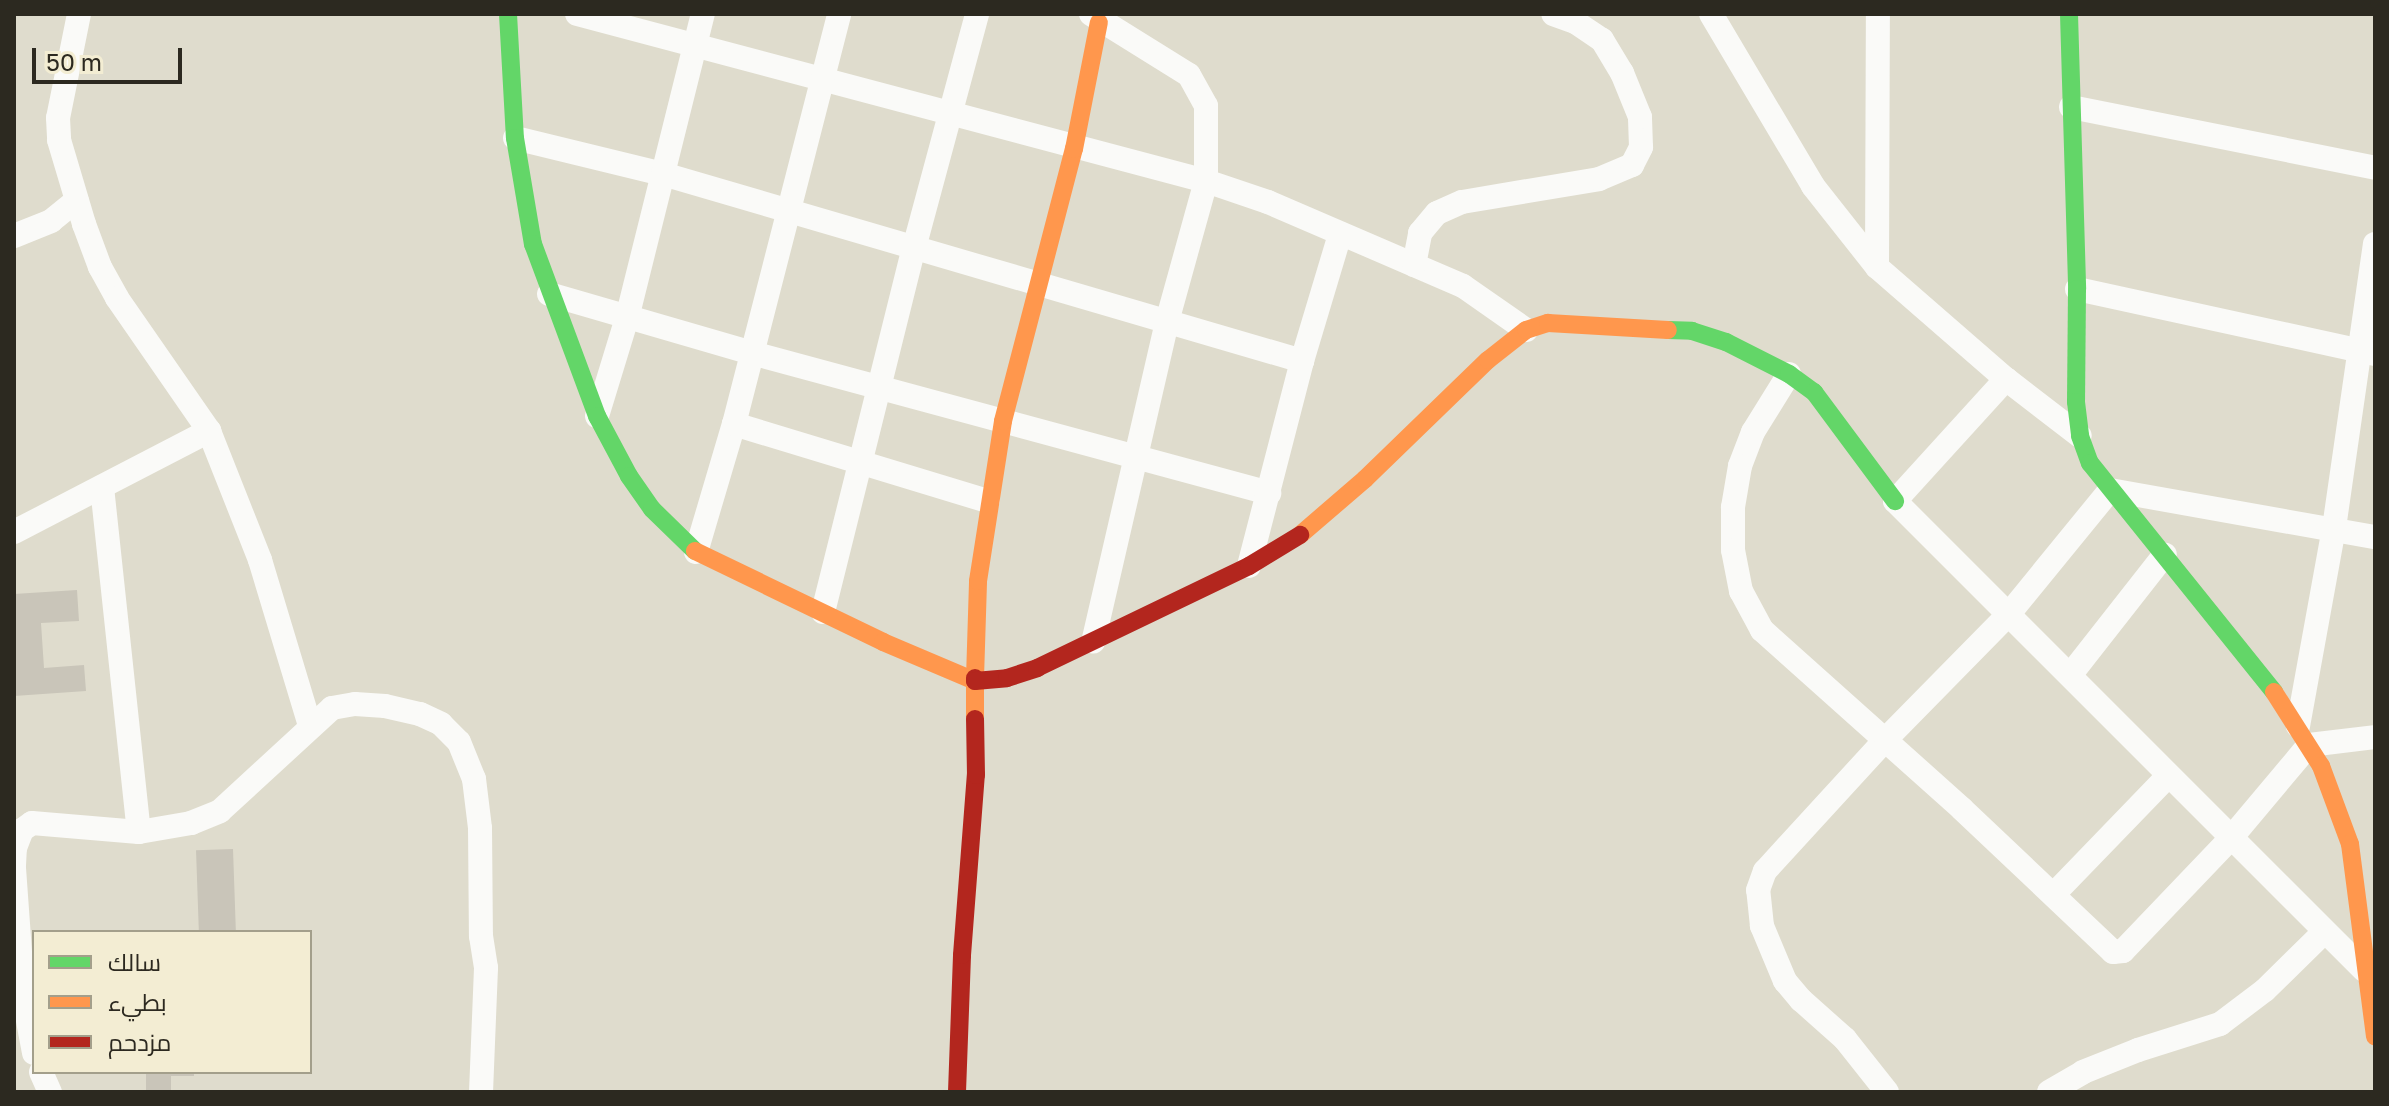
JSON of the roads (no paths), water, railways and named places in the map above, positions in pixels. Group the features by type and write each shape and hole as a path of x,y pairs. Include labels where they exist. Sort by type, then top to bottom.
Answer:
{"street":[{"path":"79,14 58,118 59,140 77,200 100,267 117,298 209,431 260,560 310,726"},
{"path":"508,14 515,138 533,244 549,294 611,447 652,509 696,552 975,681 1007,678 1093,642 1249,566 1301,534 1365,479 1488,360 1526,330 1548,323 1584,323 1692,331 1726,342 1789,374 1814,392 1895,501 2364,970"},
{"path":"577,14 820,82 1206,181 1268,202 1463,286 1503,310 1526,330"},
{"path":"597,416 627,318 703,14"},
{"path":"696,552 734,424 839,14"},
{"path":"823,612 882,388 914,248 977,14"},
{"path":"1414,265 1420,233 1437,213 1462,202 1599,179 1632,165 1641,147 1640,117 1622,73 1602,40 1575,22 1553,14"},
{"path":"1711,14 1813,186 1877,267 2006,379 2080,436"},
{"path":"1877,267 1878,14"},
{"path":"2069,14 2077,289 2076,402 2080,436 2090,463 2110,490 2261,672 2304,736 2338,805 2350,844 2375,1036"},
{"path":"957,1092 962,955 976,775 978,581 988,501 1003,421 1074,149 1095,18 1189,75 1200,90 1206,106 1206,181 1167,322 1093,642"},
{"path":"2071,107 2375,168"},
{"path":"515,138 663,174 1302,361"},
{"path":"14,236 51,221 77,200"},
{"path":"1249,566 1302,361 1340,234"},
{"path":"1789,374 1753,432 1740,466 1733,522 1733,550 1741,591 1762,630 1886,739 2054,894 2100,941 2119,953 2231,838 2304,736 2334,528 2368,352 2375,244"},
{"path":"2077,289 2368,352"},
{"path":"549,294 752,353 1269,493"},
{"path":"1895,501 2006,379"},
{"path":"734,424 988,501"},
{"path":"14,532 209,431"},
{"path":"102,487 139,832"},
{"path":"2110,490 2375,537"},
{"path":"1887,1092 1845,1039 1801,1000 1785,981 1762,926 1758,890 1765,871 1886,739 2008,615 2110,490"},
{"path":"2071,674 2165,554"},
{"path":"32,1042 23,994 14,866 16,836 32,823 139,832 191,823 220,811 332,708 355,704 385,706 420,714 441,724 459,742 474,779 480,828 481,936 486,968 481,1092"},
{"path":"2304,736 2375,737"},
{"path":"2054,894 2169,775"},
{"path":"2049,1092 2087,1082 2231,1018 2265,990 2324,932"}]}
